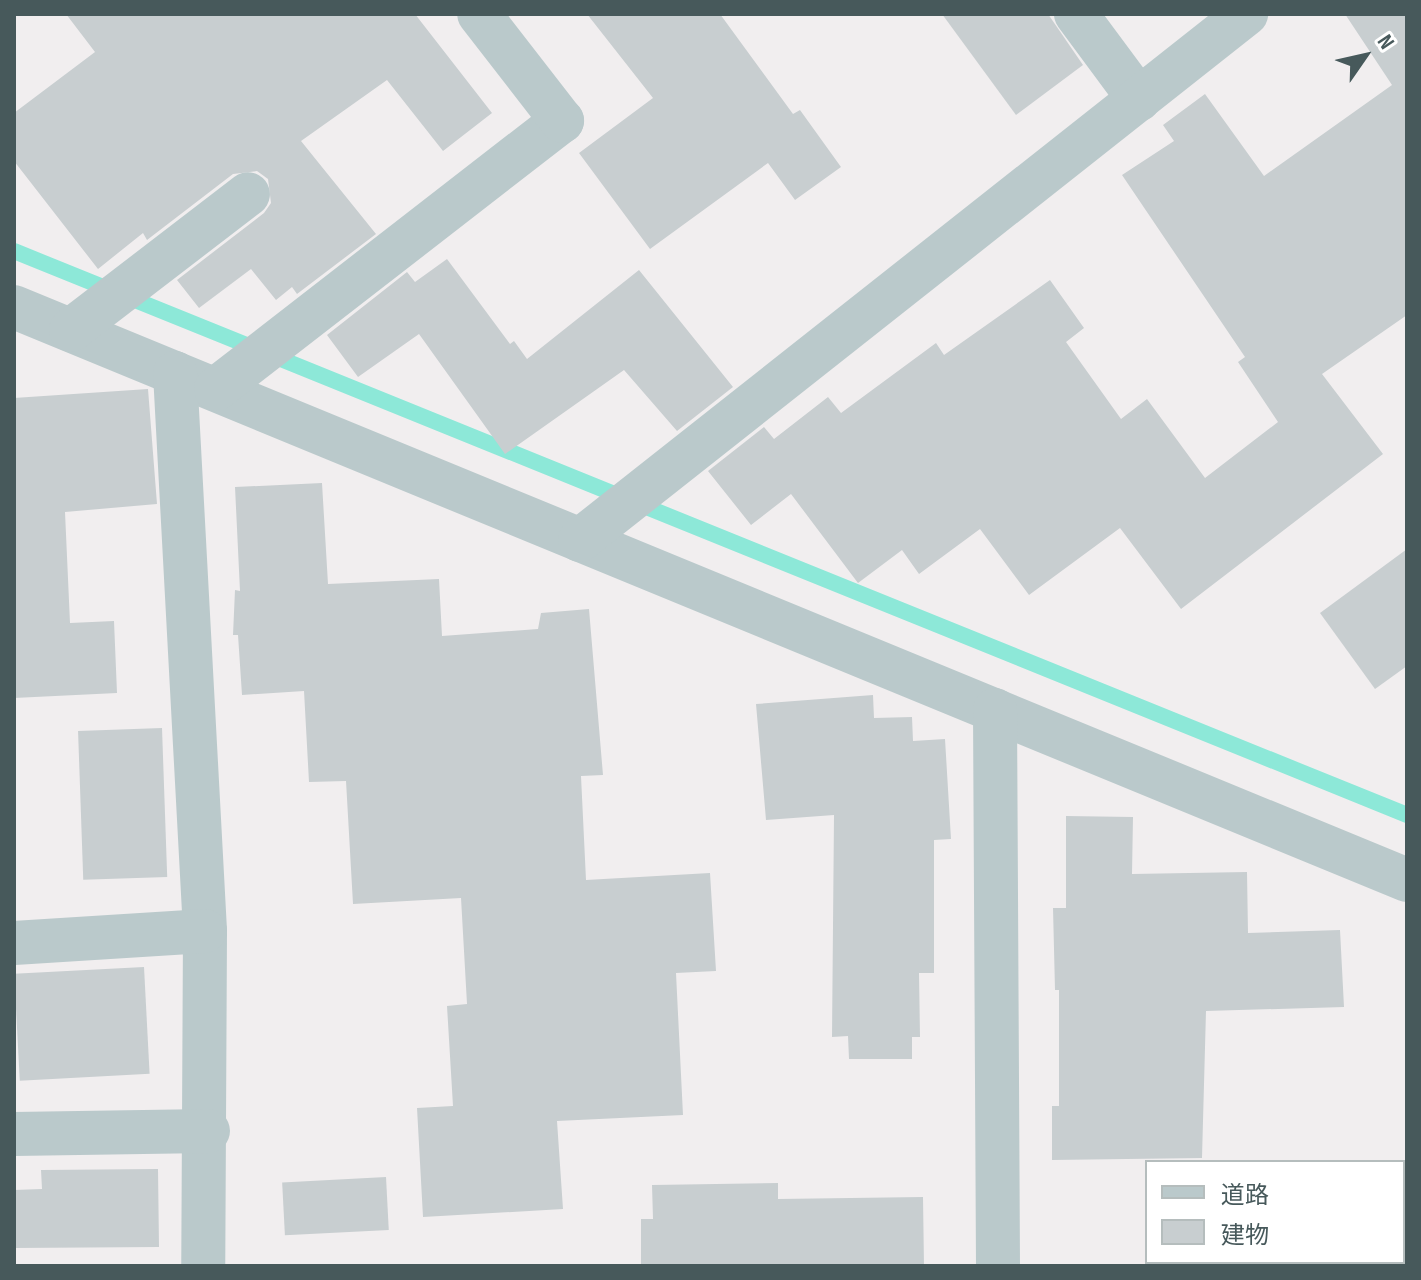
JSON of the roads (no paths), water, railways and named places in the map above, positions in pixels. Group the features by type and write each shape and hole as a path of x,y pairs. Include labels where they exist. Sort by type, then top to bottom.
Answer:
{"street":[{"path":"216,389 562,121 479,14"},
{"path":"1076,14 1139,99"},
{"path":"580,540 1246,14"},
{"path":"71,330 248,194"},
{"path":"14,307 1407,880"},
{"path":"175,373 205,931 208,1131 203,1266"},
{"path":"995,710 998,1266"},
{"path":"14,943 205,931"},
{"path":"14,1134 208,1131"}],"waterway":[{"path":"14,251 1407,815"}]}
